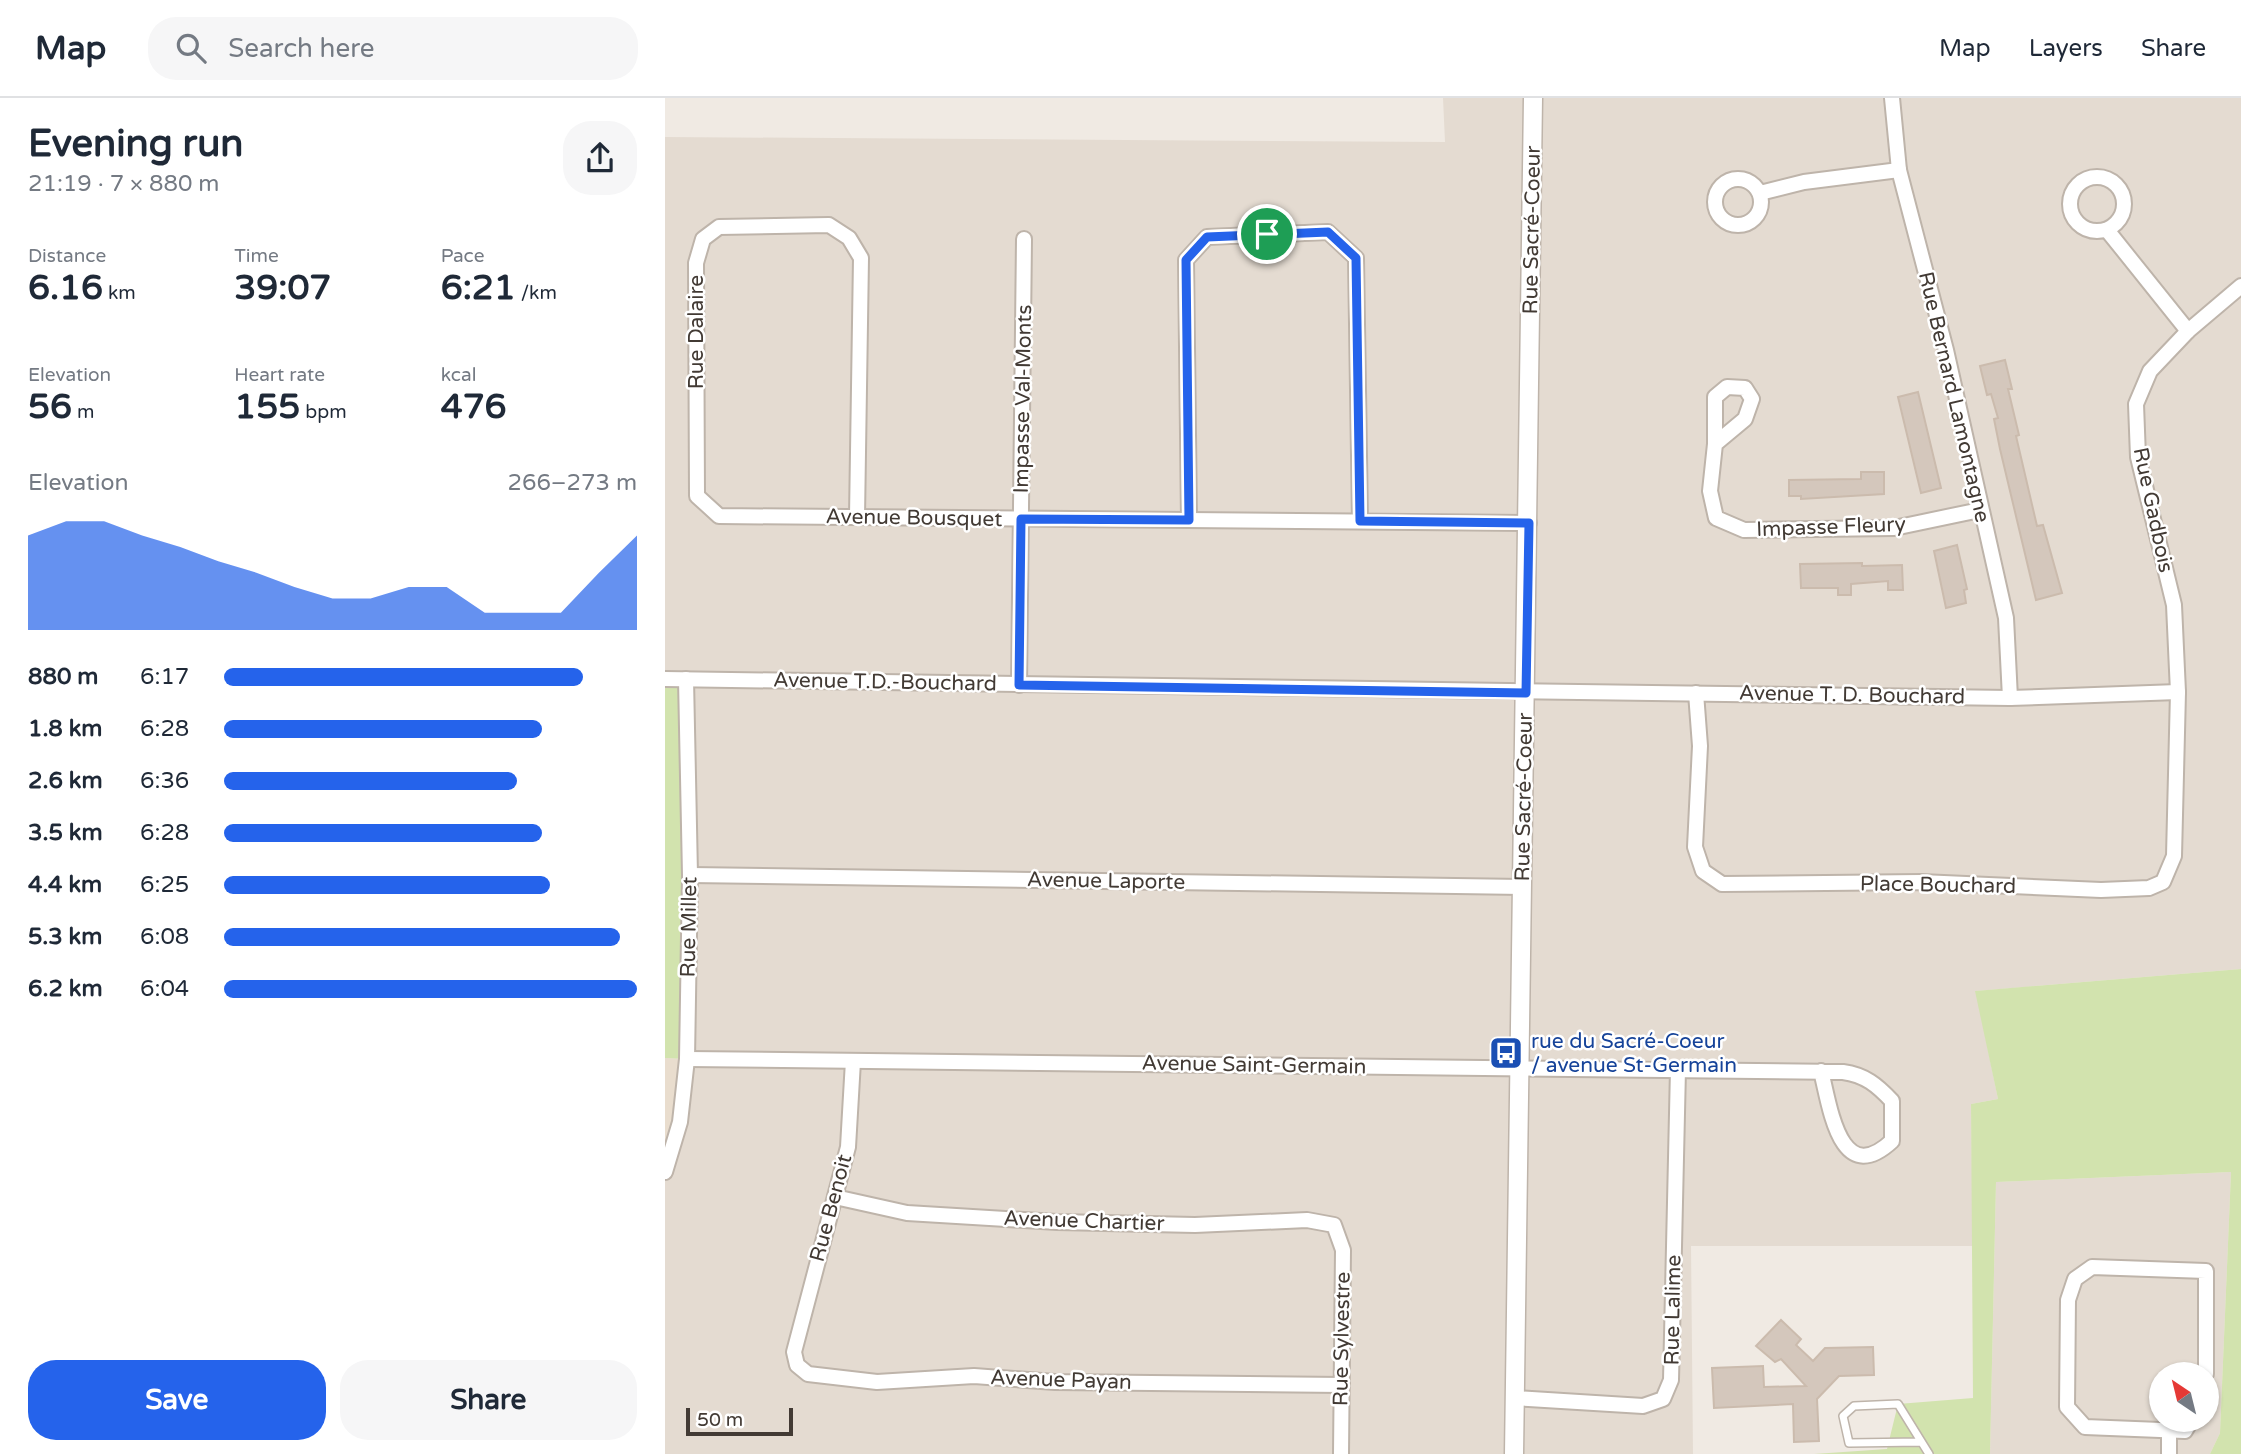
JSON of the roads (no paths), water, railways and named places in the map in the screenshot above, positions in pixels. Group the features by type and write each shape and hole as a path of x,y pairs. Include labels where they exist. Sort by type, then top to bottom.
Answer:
{"street":[{"name":"Rue Sacré-Coeur","path":"1514,1454 1533,98"},
{"name":"Rue Bernard Lamontagne","path":"1892,98 1899,170 1946,350 2006,618 2010,698"},
{"path":"1760,193 1804,182 1899,170"},
{"name":"Rue Dalaire","path":"719,516 697,496 696,263 702,239 719,227 829,225 849,238 861,258 857,517"},
{"path":"2107,230 2189,331"},
{"path":"1189,520 1186,260 1207,237 1328,232 1356,258 1360,521"},
{"name":"Impasse Val-Monts","path":"1019,685 1024,239"},
{"name":"Rue Gadbois","path":"2178,692 2174,605 2138,457 2136,404 2150,371 2189,331 2241,286"},
{"name":"Impasse Fleury","path":"1715,444 1710,491 1716,518 1744,530 1894,528 1980,510"},
{"name":"Avenue Bousquet","path":"719,516 1529,523"},
{"name":"Avenue T.D.-Bouchard","path":"665,679 1526,693"},
{"name":"Rue Millet","path":"665,1172 680,1122 687,1059 690,875 686,679"},
{"name":"Place Bouchard","path":"1696,693 1700,747 1695,847 1703,871 1722,884 1921,883 2101,890 2149,888 2163,882 2174,856 2178,692"},
{"name":"Avenue T. D. Bouchard","path":"1526,693 2010,698 2178,692"},
{"name":"Avenue Laporte","path":"690,875 1523,887"},
{"name":"Avenue Saint-Germain","path":"687,1059 1821,1071 1857,1074 1876,1083 1892,1101 1892,1141 1877,1154 1862,1156 1847,1149 1835,1130 1821,1071"},
{"name":"Rue Benoit","path":"794,1352 848,1147 853,1061"},
{"name":"Rue Lalime","path":"1514,1398 1643,1406 1664,1399 1671,1381 1678,1069"},
{"name":"Avenue Chartier","path":"835,1197 907,1213 1043,1221 1195,1225 1307,1220 1334,1225"},
{"name":"Rue Sylvestre","path":"1334,1225 1343,1251 1341,1454"},
{"path":"2149,1430 2085,1427 2067,1407 2068,1300 2075,1279 2092,1267 2206,1272 2206,1362"},
{"name":"Avenue Payan","path":"794,1352 797,1365 808,1374 877,1382 974,1377 1055,1382 1342,1385"},
{"path":"2169,1432 2169,1454"}],"lane":[{"path":"1921,1442 1849,1443 1843,1416 1854,1406 1898,1404 1929,1454"}],"place":[{"name":"rue du Sacré-Coeur / avenue St-Germain","path":"1506,1053"}]}
